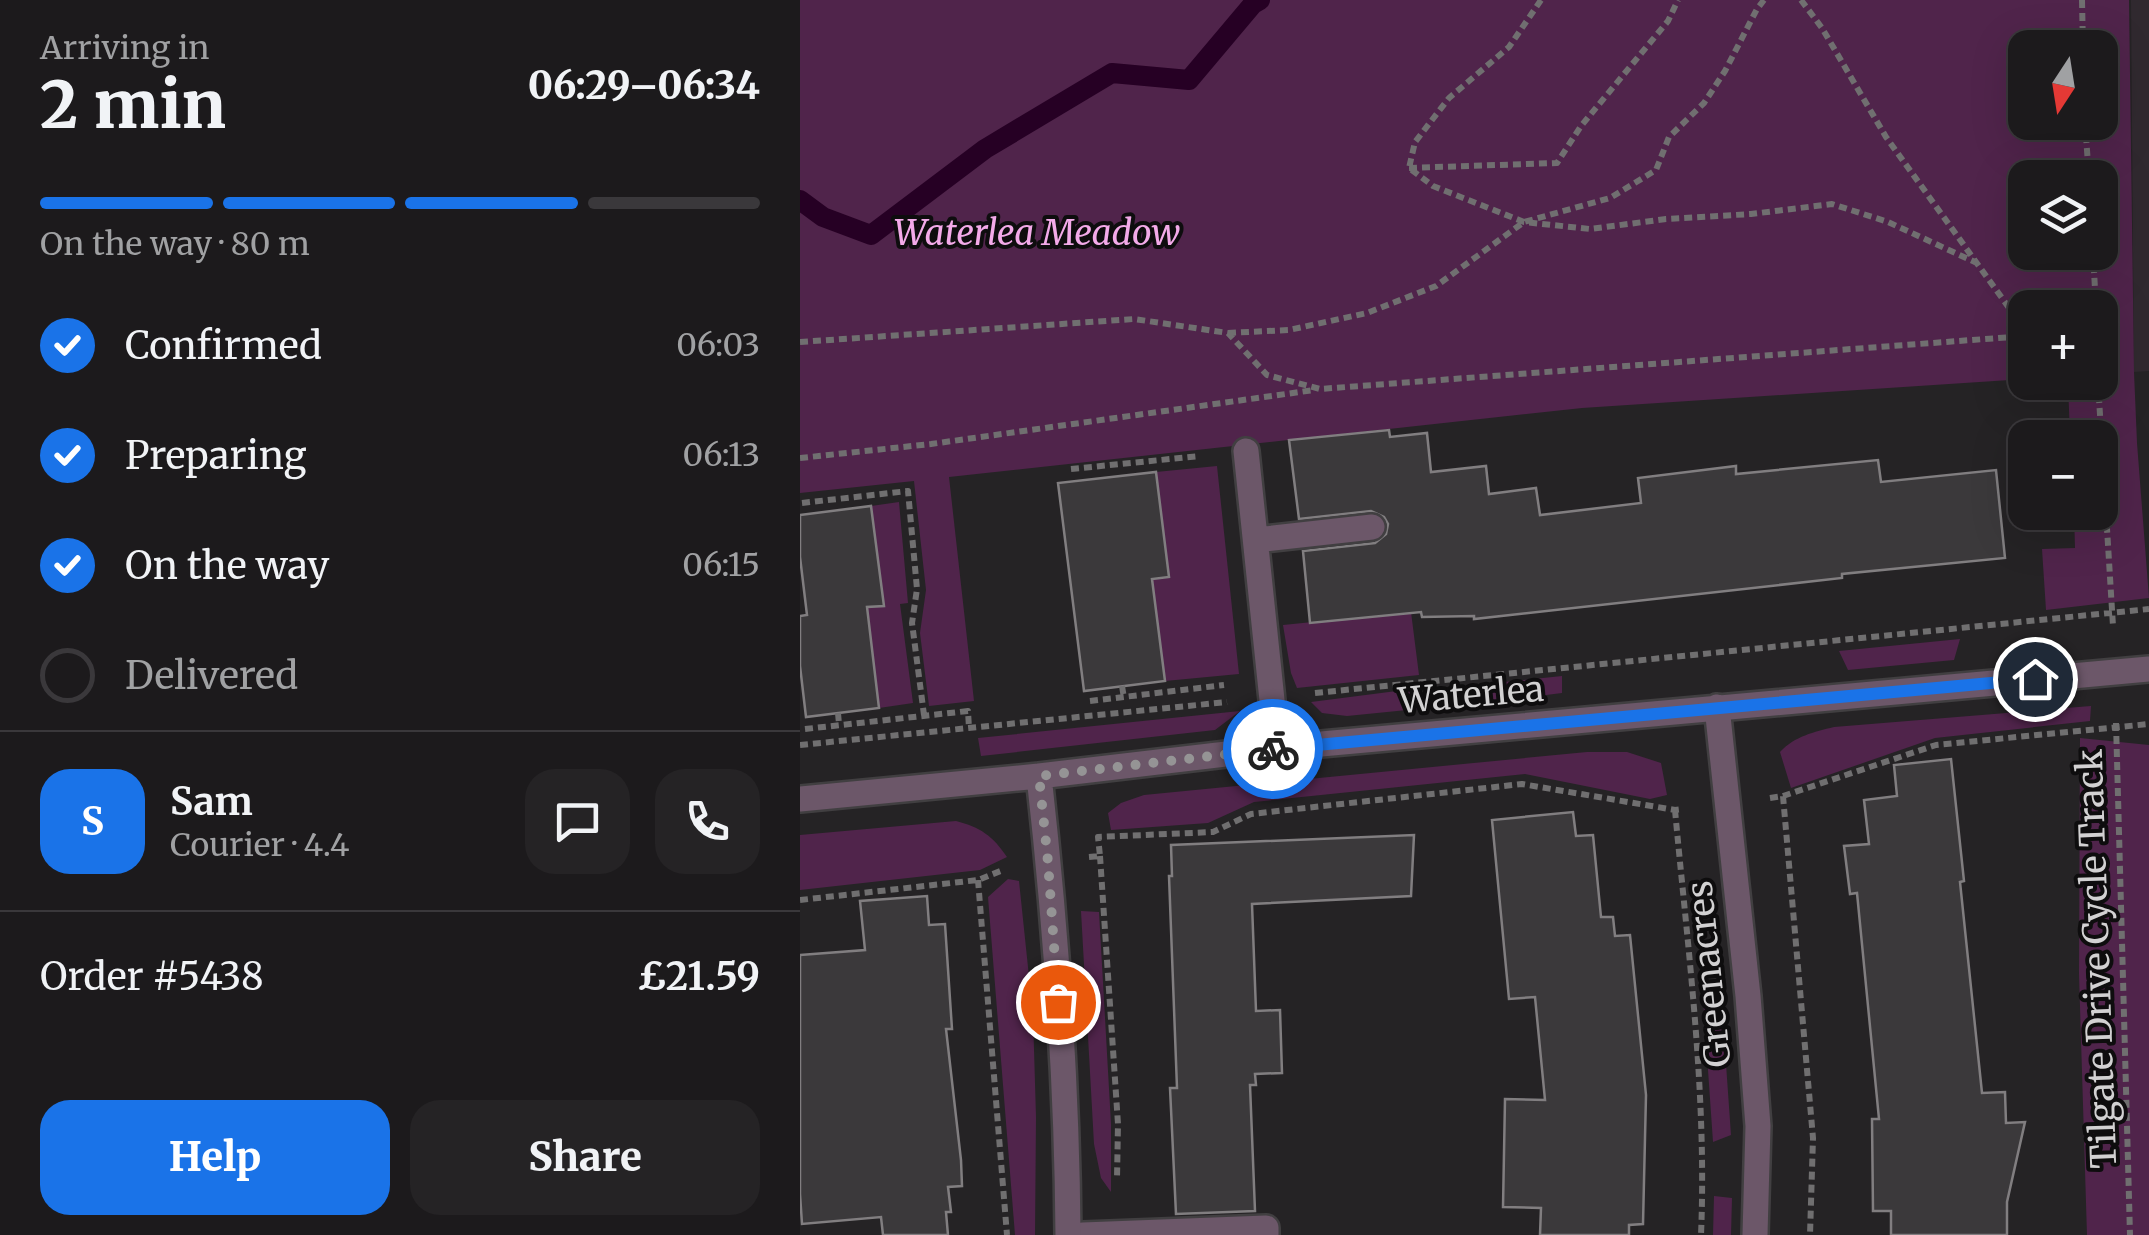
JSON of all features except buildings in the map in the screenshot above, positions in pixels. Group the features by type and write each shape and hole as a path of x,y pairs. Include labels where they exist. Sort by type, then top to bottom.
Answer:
{"street":[{"path":"1246,451 1277,748"},
{"path":"1256,540 1372,528"},
{"name":"Waterlea","path":"800,799 1277,748 2149,670"},
{"name":"Greenacres","path":"1718,708 1758,1126 1756,1235"},
{"path":"1039,776 1066,1107 1068,1235"},
{"path":"1082,1235 1266,1228 1266,1235"}],"path":[{"path":"1409,168 1415,142 1449,98 1509,46 1541,0"},
{"path":"1409,168 1558,163 1593,112 1668,21 1678,0"},
{"path":"800,342 1134,319 1228,333 1289,330 1367,313 1436,286 1524,222 1610,198 1656,170 1668,138 1704,103 1764,0"},
{"path":"1800,0 1822,28 1886,138 2008,308"},
{"path":"2082,0 2083,30"},
{"path":"1409,168 1432,186 1524,222 1590,230 1666,218 1750,214 1832,204 1888,222 1977,263"},
{"path":"1228,333 1266,375 1320,389"},
{"path":"800,458 931,444 1320,389 2008,334"},
{"name":"Tilgate Drive Cycle Track","path":"2099,400 2112,612 2130,1235"},
{"path":"1071,469 1246,451"},
{"path":"1115,465 1118,476"},
{"path":"802,503 908,491 917,589 912,624 924,715"},
{"path":"829,500 831,512"},
{"path":"1090,701 2149,609"},
{"path":"1122,686 1124,698"},
{"path":"800,745 969,728 1271,688"},
{"path":"805,729 968,710 969,728"},
{"path":"838,713 840,724"},
{"path":"800,900 978,880 1006,868 1100,856 1098,837 1213,832 1251,814 1522,784 1674,810 1726,805 1783,796 1936,745 2149,724"},
{"path":"1783,796 1813,1138 1810,1235"},
{"path":"1674,810 1699,1062 1702,1235"},
{"path":"978,880 1006,1235"}],"shaded area":[{"path":"2131,0 2149,0 2149,371 2134,372"}],"green space":[{"name":"Waterlea Meadow","path":"800,0 2129,0 2134,372 2149,598 2046,610 2042,549 2075,548 2074,530 2118,530 2118,420 2069,420 2069,400 2118,400 2118,290 2008,290 2008,380 1582,408 949,477 974,701 929,706 920,633 926,590 914,481 800,493"},
{"path":"1217,466 1239,674 1165,681 1152,579 1169,576 1156,472"},
{"path":"899,502 908,603 900,604 913,703 879,708 867,607 883,605 871,506"},
{"path":"1411,612 1419,675 1297,688 1283,625"},
{"path":"1960,639 1954,660 1848,670 1839,651"},
{"path":"1562,676 1562,693 1465,705 1456,687"},
{"path":"1420,688 1417,709 1347,716 1322,713 1311,702"},
{"path":"2091,706 2090,721 1935,738 1791,788 1780,752 1798,738 1834,727"},
{"path":"1240,711 1215,730 981,756 978,738"},
{"path":"2080,738 2149,745 2149,1235 2087,1235 2079,974"},
{"path":"1587,752 1627,752 1661,763 1667,795 1650,799 1525,774 1254,802 1208,823 1111,830 1108,813 1121,803 1144,795"},
{"path":"956,821 985,833 1007,857 980,870 800,890 800,835"},
{"path":"1008,879 1019,881 1033,1015 1035,1235 1015,1235 988,897"},
{"path":"1081,911 1099,912 1111,1192 1101,1178 1094,1144"},
{"path":"1703,998 1722,1007 1731,1135 1713,1142"},
{"path":"1714,1196 1732,1198 1731,1235 1713,1235"}],"waterway":[{"path":"800,200 823,217 871,235 985,149 1112,73 1189,80 1260,0"}],"way so far":[{"path":"1058,1002 1039,776 1273,749"}],"route":[{"path":"1273,749 2035,679"}]}
